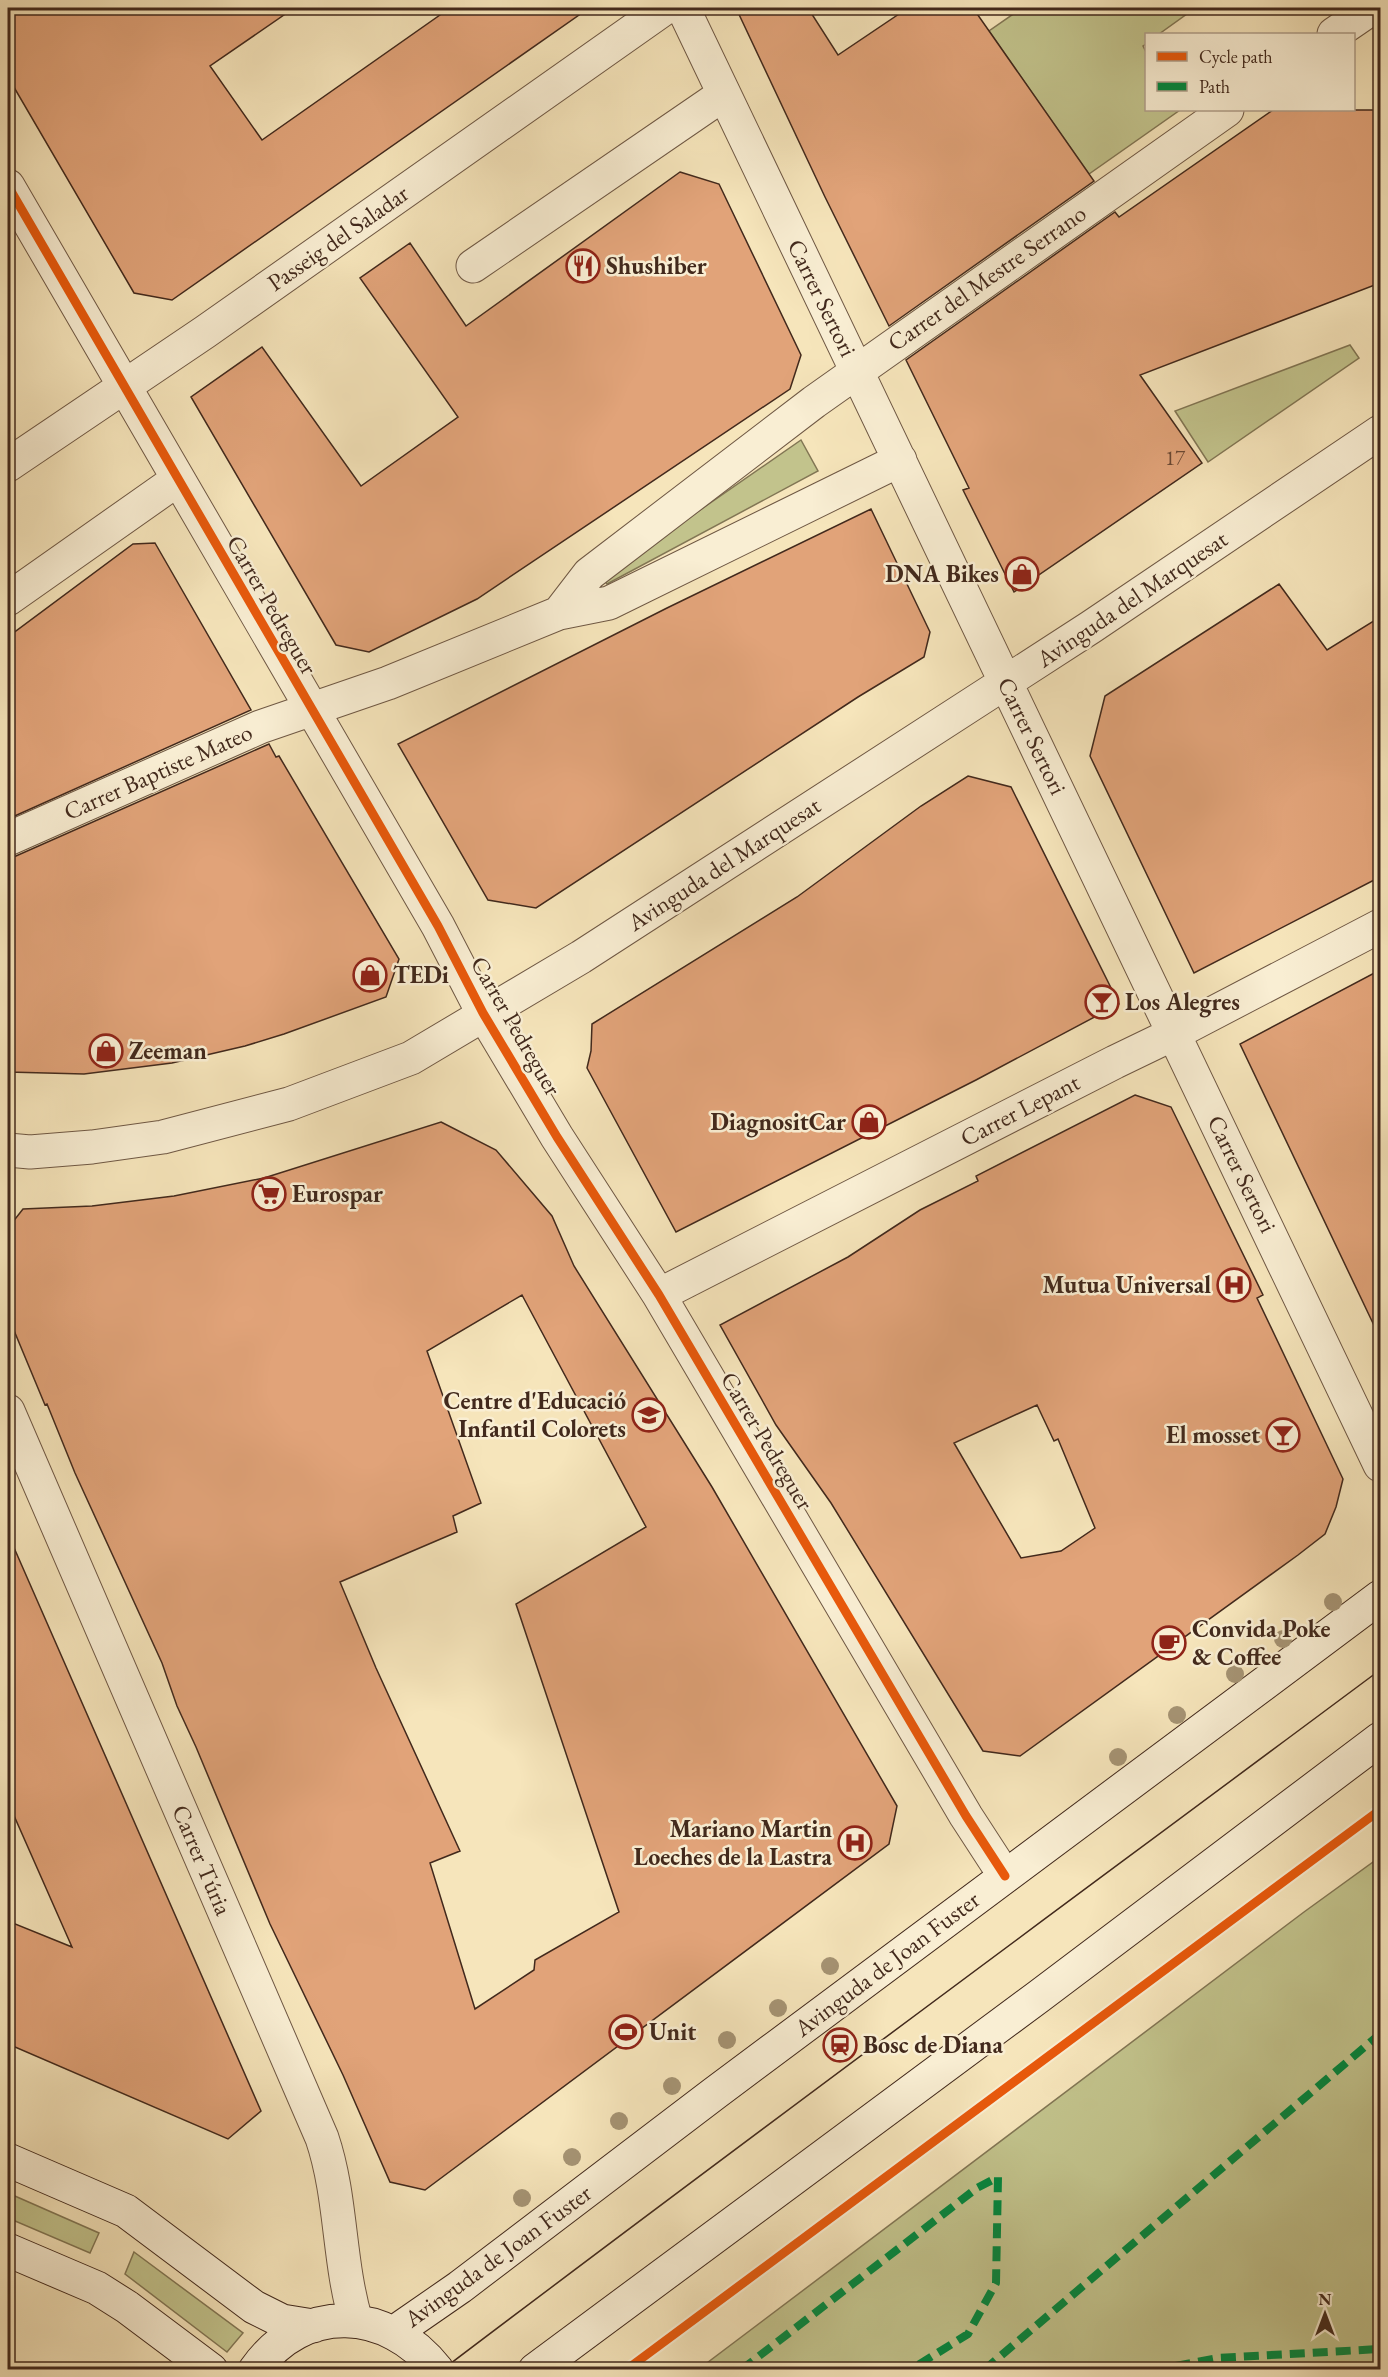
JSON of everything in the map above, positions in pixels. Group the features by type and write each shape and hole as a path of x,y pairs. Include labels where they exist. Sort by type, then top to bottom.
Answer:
{"street":[{"name":"Passeig del Saladar","path":"8,465 665,8"},
{"name":"Carrer Sertori","path":"684,8 1380,1465"},
{"path":"1335,33 1372,8"},
{"path":"473,266 724,94"},
{"name":"Carrer del Mestre Serrano","path":"559,614 589,574 857,370 1226,111"},
{"name":"Carrer Pedreguer","path":"8,186 309,708 438,926 483,1013 557,1137 659,1295 960,1806 1005,1876"},
{"name":"Avinguda del Marquesat","path":"8,1150 30,1152 92,1147 163,1137 289,1104 411,1058 483,1013 581,957 1006,682 1380,432"},
{"path":"309,708 388,683 559,614 609,603 900,460"},
{"path":"8,598 177,480"},
{"name":"Carrer Baptiste Mateo","path":"8,840 260,727 309,708"},
{"name":"Carrer Lepant","path":"659,1295 1094,1072 1173,1034 1380,926"},
{"name":"Carrer Túria","path":"8,1411 322,2138 330,2161 342,2257 349,2299 356,2321"},
{"name":"Avinguda de Joan Fuster","path":"395,2332 423,2314 1005,1876 1380,1598"},
{"path":"535,2370 1019,2011 1380,1739"},
{"path":"8,2160 126,2211 254,2307 282,2321 313,2326"},
{"path":"8,2250 98,2288 211,2370"},
{"path":"255,2370 276,2347 313,2326 356,2321 395,2332 414,2345 437,2370"}],"green space":[{"path":"1022,8 1189,8 1191,11 1160,33 1145,33 1143,46 1145,50 1145,111 1179,111 1089,174 989,31"},
{"path":"1350,345 1359,358 1208,462 1175,411"},
{"path":"801,440 818,471 607,584 602,578"},
{"path":"1380,1857 1380,2369 699,2369 1304,1912"},
{"path":"8,2193 99,2233 90,2253 8,2218"},
{"path":"134,2252 243,2333 227,2352 125,2274"}],"building":[{"path":"8,8 294,8 210,66 262,140 450,8 589,8 172,300 134,293 8,77"},
{"path":"736,8 808,8 838,55 908,8 973,8 1094,181 889,326"},
{"path":"1380,110 1380,283 1140,375 1202,463 1014,592 963,490 969,488 906,360 1115,212 1119,217 1272,111"},
{"path":"680,172 719,184 801,355 790,389 477,599 369,652 336,645 191,397 262,347 361,486 458,417 360,278 410,243 466,326"},
{"path":"871,509 930,632 924,657 858,697 536,908 488,900 398,744 667,608"},
{"path":"155,543 251,710 8,819 8,637 133,544"},
{"path":"1279,584 1327,650 1380,617 1380,877 1194,973 1090,756 1105,696"},
{"path":"269,744 276,757 279,756 399,959 386,997 284,1034 245,1046 172,1063 84,1074 8,1072 8,857 16,856"},
{"path":"968,776 1011,787 1119,1004 976,1080 676,1232 587,1068 591,1051 592,1024 797,897 921,806"},
{"path":"1380,970 1380,1338 1240,1044"},
{"path":"1135,1095 1171,1107 1263,1295 1257,1298 1343,1479 1336,1507 1325,1534 1020,1756 983,1751 831,1503 776,1425 720,1325 848,1257 920,1210 978,1181 976,1176","holes":["1037,1405 1054,1441 1058,1439 1095,1528 1061,1551 1021,1558 954,1443"]},
{"path":"441,1122 496,1150 552,1216 574,1266 712,1487 897,1806 889,1844 425,2190 390,2182 343,2075 270,1924 177,1706 162,1663 75,1473 8,1316 8,1228 23,1209 92,1206 174,1196 264,1178","holes":["522,1295 646,1527 516,1604 619,1912 535,1960 534,1970 475,2009 430,1863 460,1851 376,1668 340,1582 457,1532 453,1516 481,1503 427,1351"]},
{"path":"8,1534 261,2111 228,2139 8,2044 8,1921 72,1947 8,1802"}],"tram line":[{"path":"442,2370 1380,1670"}],"marked path":[{"path":"984,2370 1380,2034"},
{"path":"741,2370 977,2188 998,2177 996,2283 968,2334 910,2370"},
{"path":"1153,2370 1218,2358 1380,2349"}],"cycle path":[{"path":"8,186 438,926 483,1013 557,1137 659,1295 966,1816 1005,1876"},
{"path":"626,2370 1380,1810"}],"place":[{"name":"Shushiber","path":"583,266"},
{"name":"DNA Bikes","path":"1022,574"},
{"name":"TEDi","path":"370,975"},
{"name":"Los Alegres","path":"1102,1002"},
{"name":"Zeeman","path":"106,1051"},
{"name":"DiagnositCar","path":"869,1122"},
{"name":"Eurospar","path":"269,1194"},
{"name":"Mutua Universal","path":"1234,1285"},
{"name":"Centre d'Educació Infantil Colorets","path":"649,1415"},
{"name":"El mosset","path":"1283,1435"},
{"name":"Convida Poke & Coffee","path":"1169,1643"},
{"name":"Mariano Martin Loeches de la Lastra","path":"855,1843"},
{"name":"Unit","path":"626,2032"},
{"name":"Bosc de Diana","path":"840,2045"}]}
